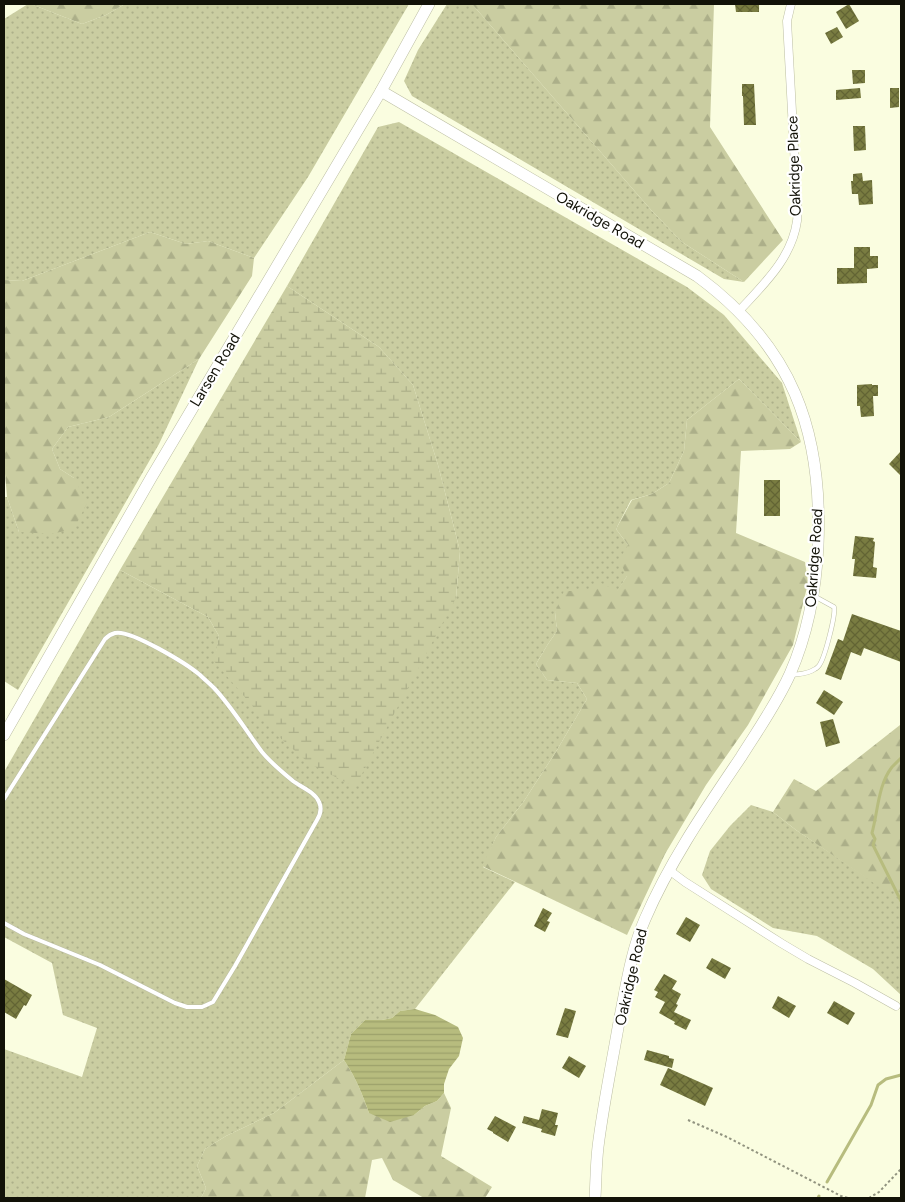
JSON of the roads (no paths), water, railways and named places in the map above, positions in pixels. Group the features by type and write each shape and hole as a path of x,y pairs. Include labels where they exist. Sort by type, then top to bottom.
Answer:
{"street":[{"name":"Oakridge Place","path":"739,310 766,283 776,268 793,237 797,221 787,21 791,4"},
{"name":"Larsen Road","path":"4,735 151,478 381,91 429,5"},
{"name":"Oakridge Road","path":"381,91 697,276 717,291 739,310 778,360 798,400 813,451 819,521 814,596 803,640 790,675 765,720 683,845 659,888 638,935 612,1059 599,1139 595,1198"},
{"path":"669,870 787,947 896,1006"}],"lane":[{"path":"790,675 807,673 816,669 821,663 824,654 835,611 834,607 830,604 814,596"},
{"path":"4,799 105,639 110,634 121,632 181,662 200,675 214,688 264,753 287,776 314,795 321,809 314,827 236,966 213,1002 202,1007 188,1008 176,1003 100,965 24,934 4,923"}],"waterway":[{"path":"901,758 887,774 879,798 872,833 875,839 873,845 901,901"},
{"path":"827,1182 871,1105 878,1085 886,1079 901,1075"}]}
